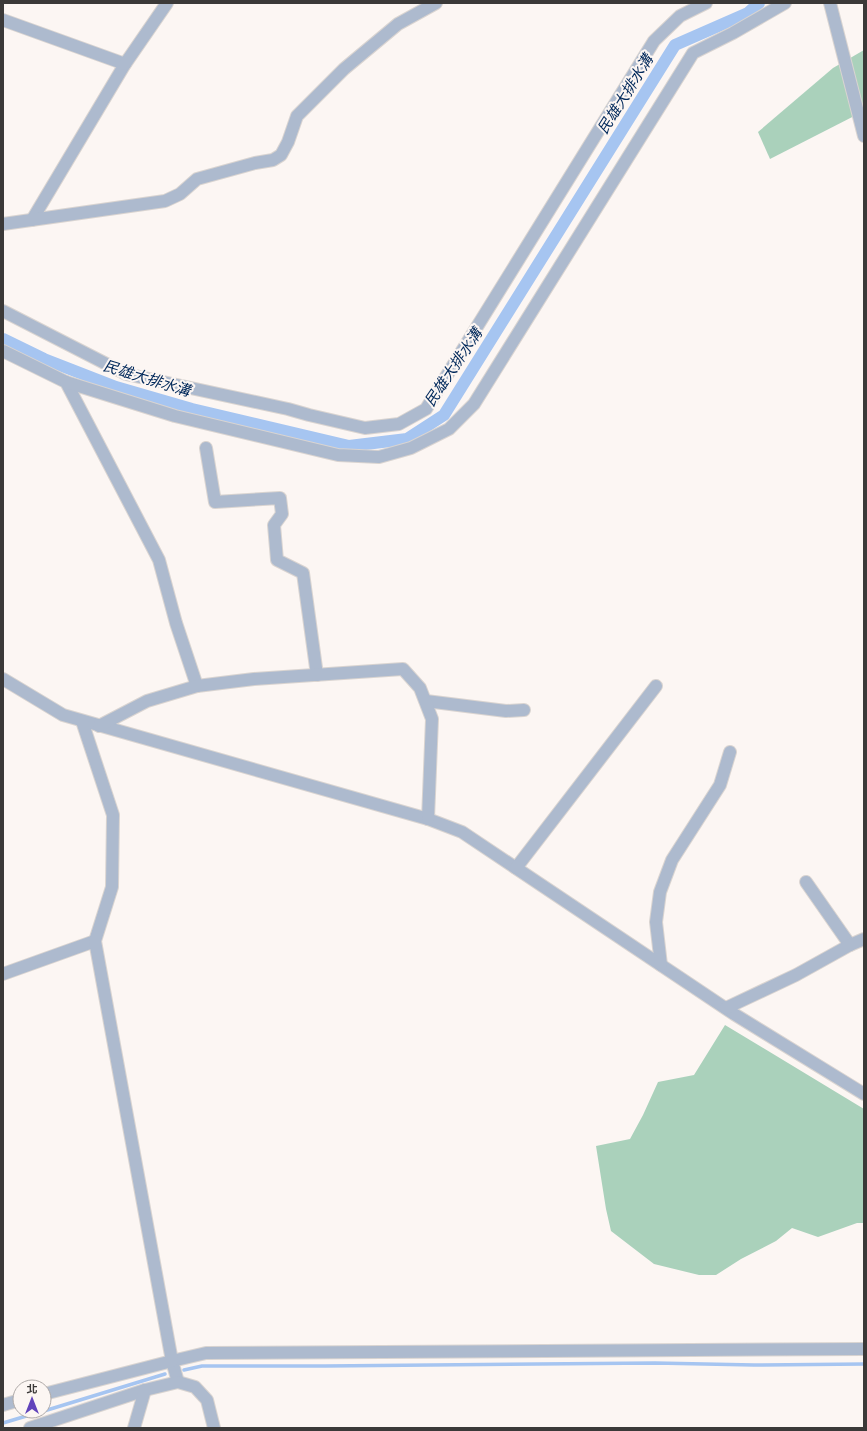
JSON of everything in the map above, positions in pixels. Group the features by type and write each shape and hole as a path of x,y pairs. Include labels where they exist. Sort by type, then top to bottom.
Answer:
{"street":[{"path":"32,220 125,64 167,3"},
{"path":"3,224 164,201 180,194 197,179 255,163 272,160 281,155 288,142 297,116 344,70 398,24 436,3"},
{"path":"3,311 126,374 288,409 308,416 365,428 399,424 426,409 654,41 680,16 706,3"},
{"path":"3,351 66,382 175,416 338,455 379,457 411,448 449,429 474,404 693,52 733,33 785,3"},
{"path":"830,3 864,136"},
{"path":"3,20 125,64"},
{"path":"66,382 159,560 176,623 197,686"},
{"path":"206,448 214,502 280,498 282,514 274,525 277,560 303,573 317,675"},
{"path":"99,726 147,701 197,686 254,679 403,669 420,688 432,719 428,819"},
{"path":"3,679 63,715 428,819 462,832 726,1008 864,1094"},
{"path":"516,868 656,686"},
{"path":"426,701 506,711 524,710"},
{"path":"82,721 114,816 112,887 95,941 172,1360 178,1382"},
{"path":"661,965 656,922 660,892 672,860 720,786 730,752"},
{"path":"806,882 850,945"},
{"path":"726,1008 796,975 850,945 864,939"},
{"path":"3,974 95,941"},
{"path":"52,1392 172,1360 206,1353 864,1348"},
{"path":"30,1428 145,1390 178,1382 194,1387 207,1400 214,1428"},
{"path":"134,1428 145,1390"}],"green space":[{"path":"864,50 864,111 770,159 758,132 833,68"},
{"path":"725,1025 864,1109 864,1223 857,1223 818,1237 792,1228 776,1241 741,1259 716,1275 699,1275 654,1264 611,1231 596,1146 630,1139 658,1082 694,1075"}],"waterway":[{"name":"民雄大排水溝","path":"3,339 44,359 116,387 192,409 349,446 407,439 444,415 675,45 748,13 759,3"},
{"path":"184,1370 202,1366 655,1363 754,1365 864,1364"},
{"path":"52,1409 165,1374"},
{"path":"3,1423 16,1419"}]}
